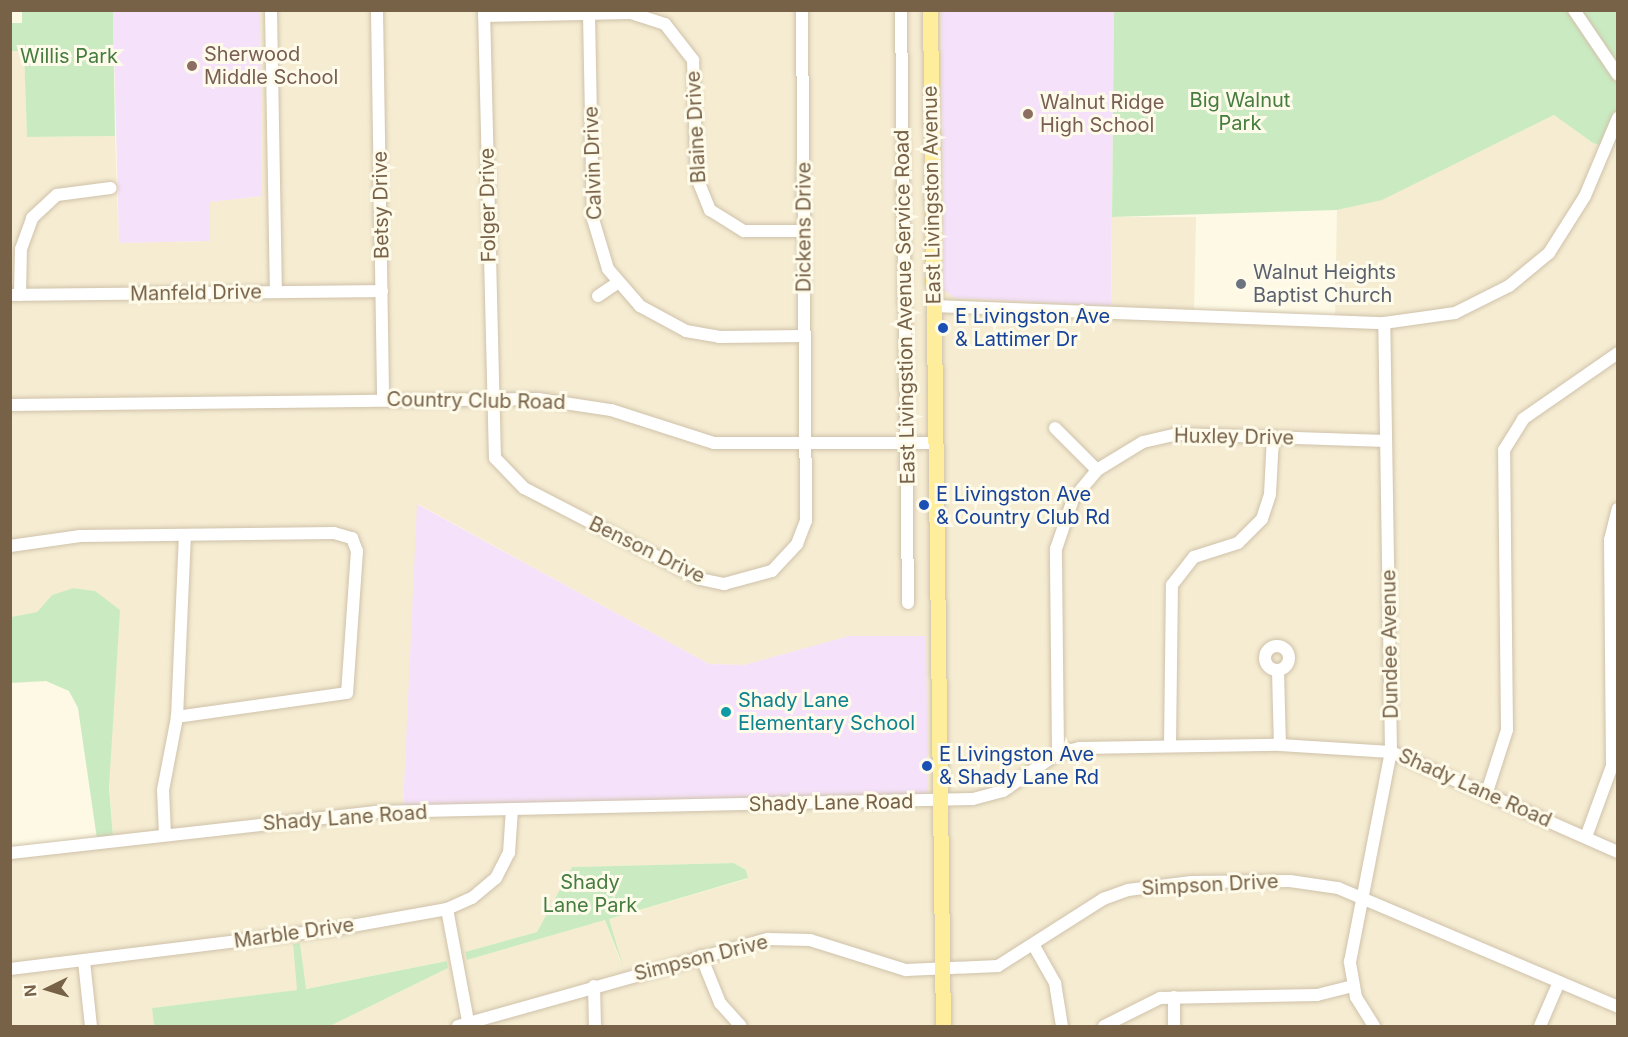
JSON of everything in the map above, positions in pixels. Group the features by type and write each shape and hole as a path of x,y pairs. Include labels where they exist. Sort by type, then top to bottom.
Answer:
{"main road":[{"name":"East Livingston Avenue","path":"930,10 944,1026"}],"street":[{"path":"271,10 276,292"},
{"name":"Betsy Drive","path":"377,10 383,400"},
{"name":"Dickens Drive","path":"802,10 806,443"},
{"name":"East Livingstion Avenue Service Road","path":"901,10 908,603"},
{"path":"1574,10 1617,75"},
{"name":"Blaine Drive","path":"484,14 589,14 656,19 688,49 696,83 699,187 716,217 744,231 804,231"},
{"name":"Folger Drive","path":"484,14 491,400"},
{"name":"Calvin Drive","path":"589,14 593,219 617,283 654,316 686,331 719,337 804,336"},
{"path":"934,306 1384,322 1455,313 1520,279 1549,253 1574,217 1613,144 1617,118"},
{"path":"16,295 21,249 32,218 57,195 111,188"},
{"path":"598,296 617,283"},
{"name":"Manfeld Drive","path":"16,295 382,291"},
{"name":"Dundee Avenue","path":"1374,1026 1353,986 1351,950 1391,752 1384,322"},
{"path":"1487,792 1507,730 1502,466 1511,434 1523,419 1617,353"},
{"name":"Country Club Road","path":"10,405 383,400 578,403 714,444 935,443"},
{"name":"Benson Drive","path":"491,400 492,447 507,477 700,579 724,584 766,574 797,544 807,508 806,443"},
{"path":"1055,428 1097,470"},
{"name":"Huxley Drive","path":"1058,753 1056,549 1073,499 1097,470 1124,450 1166,435 1386,441"},
{"path":"1170,746 1172,585 1194,557 1238,543 1262,519 1270,494 1273,437"},
{"path":"1586,837 1612,766 1610,540 1617,509"},
{"path":"10,546 80,536 340,533 352,538 356,560 347,693 177,717"},
{"path":"165,835 163,790 177,717 185,535"},
{"path":"1278,671 1280,745"},
{"name":"Shady Lane Road","path":"10,854 325,816 512,809 940,801 1003,791 1058,753 1170,746 1280,745 1391,752 1487,792 1617,852"},
{"name":"Marble Drive","path":"10,969 335,929 447,909 472,898 496,878 509,853 512,809"},
{"name":"Simpson Drive","path":"465,1025 748,942 790,939 830,945 888,968 943,970 998,966 1034,946 1103,899 1158,884 1290,881 1362,896 1617,1007"},
{"path":"447,909 465,1025"},
{"path":"1034,946 1055,983 1062,1026"},
{"path":"701,956 716,996 741,1026"},
{"path":"84,961 91,1026"},
{"path":"1540,1026 1559,982"},
{"path":"594,986 595,1026"},
{"path":"1104,1026 1148,1001 1174,997 1317,995 1353,986"},
{"path":"1174,997 1174,1026"}],"shaded area":[{"path":"113,11 260,11 262,196 210,202 210,241 119,243"},
{"path":"260,11 941,11 944,290 1111,306 1112,217 1196,217 1194,310 1335,317 1337,210 1382,199 1554,115 1593,143 1612,149 1617,138 1617,1026 330,1026 448,968 447,961 305,989 300,943 293,944 298,990 152,1008 154,1026 11,1026 11,849 113,837 95,591 73,588 52,595 37,612 11,617 10,51 24,51 27,137 115,136 119,243 210,241 210,202 262,196","holes":["418,504 709,664 744,665 850,636 403,807","734,863 746,870 747,879 609,919 622,966 605,920 467,960 465,952 537,932 572,867"]},
{"name":"Walnut Ridge High School","path":"941,11 1114,11 1111,306 955,298 944,290"},
{"path":"417,504 709,664 744,665 849,636 926,636 928,792 922,797 403,808"}],"green space":[{"name":"Willis Park","path":"22,11 113,11 115,136 27,137 24,51 10,51 11,23 22,23"},
{"name":"Big Walnut Park","path":"1114,11 1617,11 1618,138 1612,149 1593,143 1554,115 1382,200 1337,210 1112,217"},
{"path":"73,588 95,591 120,610 109,787 113,837 97,839 78,708 69,691 46,681 11,683 11,617 37,612 52,595"},
{"name":"Shady Lane Park","path":"734,863 746,870 748,878 609,919 623,966 605,920 467,960 465,952 537,932 572,867"},
{"path":"300,943 306,989 447,961 448,968 330,1026 154,1026 152,1008 297,990 293,944"}],"place":[{"name":"Sherwood Middle School","path":"192,66"},
{"name":"Walnut Ridge High School","path":"1028,114"},
{"name":"Walnut Heights Baptist Church","path":"1241,284"},
{"name":"E Livingston Ave & Lattimer Dr","path":"943,328"},
{"name":"E Livingston Ave & Country Club Rd","path":"924,505"},
{"name":"Shady Lane Elementary School","path":"726,712"},
{"name":"E Livingston Ave & Shady Lane Rd","path":"927,766"}]}
